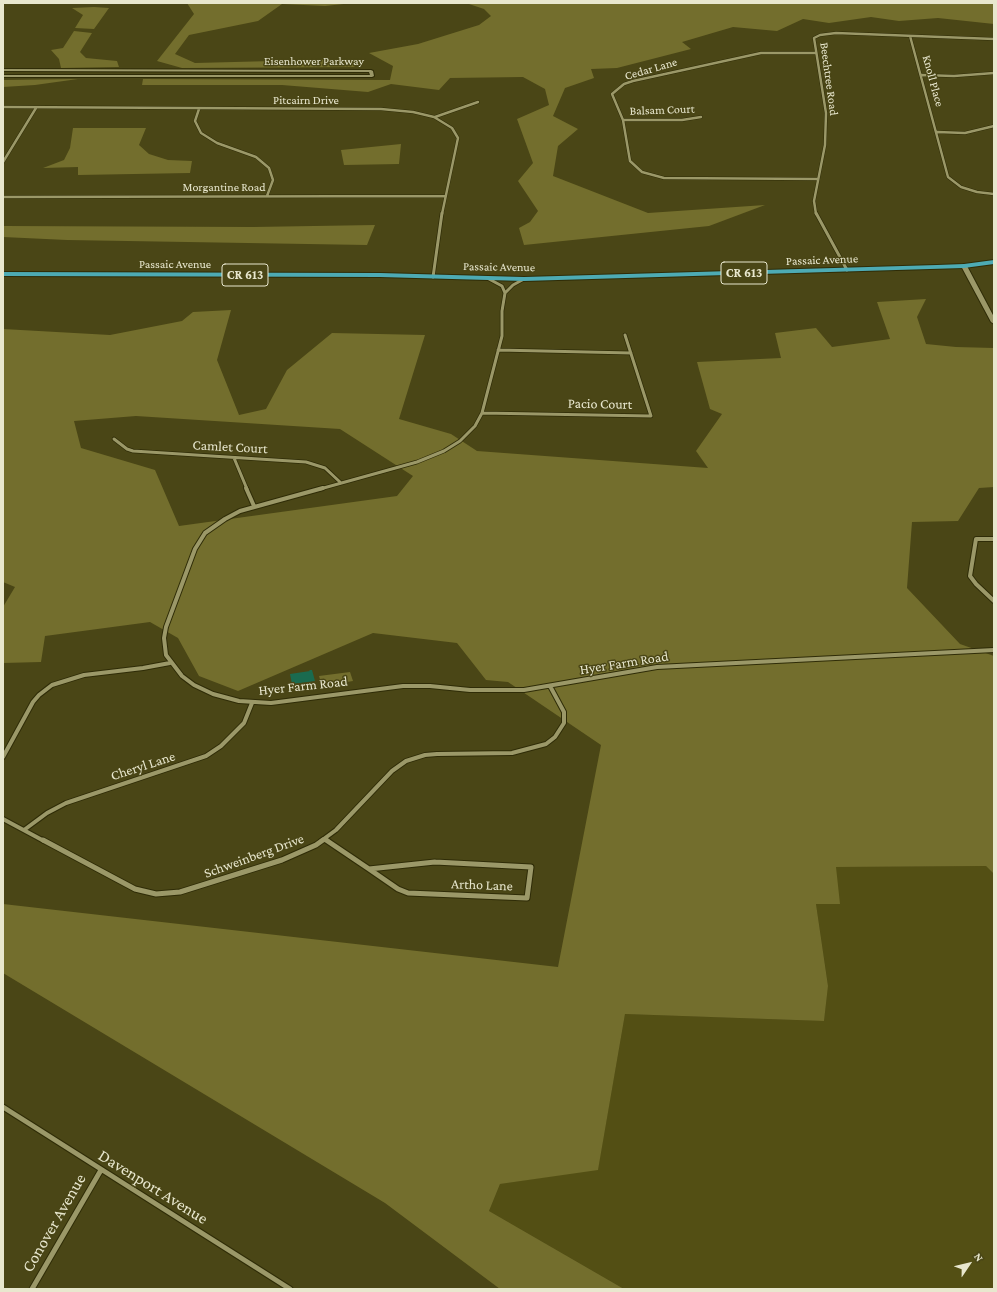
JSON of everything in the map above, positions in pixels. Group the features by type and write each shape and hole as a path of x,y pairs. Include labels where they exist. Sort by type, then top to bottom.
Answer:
{"main road":[{"name":"Passaic Avenue","path":"3,274 524,279 964,266 994,262"}],"street":[{"name":"Beechtree Road","path":"847,270 816,215 814,201 825,145 826,113 815,53 814,38 824,34 994,39"},
{"name":"Knoll Place","path":"910,36 922,75 948,177 951,181 969,190 994,194"},
{"name":"Cedar Lane","path":"815,53 761,53 633,81 619,88 612,94 623,120 630,161 637,169 652,176 680,178 818,179"},
{"name":"Eisenhower Parkway","path":"3,70 371,71 372,76 3,76"},
{"path":"922,75 954,76 994,73"},
{"path":"434,118 478,102"},
{"name":"Pitcairn Drive","path":"3,107 389,109 413,112 434,118 449,125 455,131 458,138 445,196 433,277"},
{"path":"3,162 36,108"},
{"path":"199,109 195,117 196,125 205,136 221,144 256,157 269,168 273,180 267,196"},
{"name":"Balsam Court","path":"623,120 682,120 701,117"},
{"path":"937,132 965,133 994,126"},
{"name":"Morgantine Road","path":"3,197 445,196"},
{"path":"964,266 994,322"},
{"path":"488,278 502,286 505,293 513,285 524,279"},
{"name":"Hyer Farm Road","path":"505,293 502,310 502,336 482,413 471,431 460,441 444,451 417,462 254,506 236,513 205,532 198,543 166,627 164,648 170,663 182,676 203,690 224,698 252,703 287,702 403,686 430,686 470,690 509,691 550,686 657,667 994,650"},
{"name":"Pacio Court","path":"482,413 651,416 625,335"},
{"path":"498,350 631,353"},
{"name":"Camlet Court","path":"114,439 127,449 133,451 315,464 332,472 341,483"},
{"path":"234,458 254,506"},
{"path":"994,539 976,539 970,576 976,584 994,601"},
{"path":"3,757 33,702 39,695 52,685 84,674 143,668 170,663"},
{"name":"Schweinberg Drive","path":"3,819 135,889 156,894 169,894 195,888 267,865 306,850 325,839 392,771 406,761 425,755 437,754 512,753 546,744 558,733 564,723 564,712 550,686"},
{"name":"Cheryl Lane","path":"24,830 46,813 66,803 214,752 238,729 246,718 252,703"},
{"name":"Artho Lane","path":"325,839 398,889 408,894 527,898 531,867 435,862 369,869"},
{"name":"Davenport Avenue","path":"3,1107 100,1170 290,1289"},
{"name":"Conover Avenue","path":"32,1289 100,1170"}],"shaded area":[{"path":"187,3 353,3 325,6 282,4 258,21 189,35 175,54 195,63 351,59 355,67 182,68 157,61 194,14"},
{"path":"466,3 994,3 994,24 938,18 899,21 871,17 829,23 803,19 777,31 733,27 682,42 691,49 617,68 591,69 594,78 565,88 553,116 578,129 558,146 553,176 648,213 765,205 709,226 524,245 519,228 530,222 538,211 518,181 533,163 517,119 549,105 545,89 523,77 450,78 439,90 391,84 368,92 282,85 142,85 143,79 390,80 393,66 369,53 418,44 479,25 491,16 484,9"},
{"path":"72,8 109,8 94,29 75,28 83,15"},
{"path":"74,31 92,33 80,52 86,58 117,61 119,67 61,68 59,59 51,50 63,48"},
{"path":"78,79 35,85 3,87 3,80"},
{"path":"73,128 146,128 139,145 149,154 168,160 192,161 190,173 78,175 78,167 43,168 64,160 70,148"},
{"path":"401,144 399,164 344,165 341,150"},
{"path":"375,225 367,245 67,240 3,237 3,226 253,227"},
{"path":"926,299 917,317 926,344 956,347 994,348 994,487 979,488 958,521 912,522 907,588 960,644 994,656 994,874 986,866 836,867 840,904 816,904 828,986 824,1021 625,1014 598,1170 500,1184 489,1211 624,1289 500,1289 385,1203 3,973 3,904 558,967 601,745 508,682 486,680 457,643 373,633 238,691 199,676 178,638 150,622 45,636 41,662 3,663 3,607 15,587 3,582 3,329 110,335 182,321 193,312 231,310 217,360 239,415 266,409 287,370 332,333 425,335 399,419 451,434 477,451 708,468 696,451 722,414 710,409 697,362 781,358 775,333 816,328 832,347 890,339 877,302","holes":["136,416 340,429 413,476 397,496 179,526 155,470 81,448 74,421"]},
{"path":"309,670 312,670 315,681 292,684 290,674 310,671"},
{"path":"350,672 353,681 322,686 319,676"},
{"path":"986,866 994,874 994,1289 624,1289 489,1211 500,1184 598,1169 625,1014 824,1021 828,985 816,904 836,867"}]}
